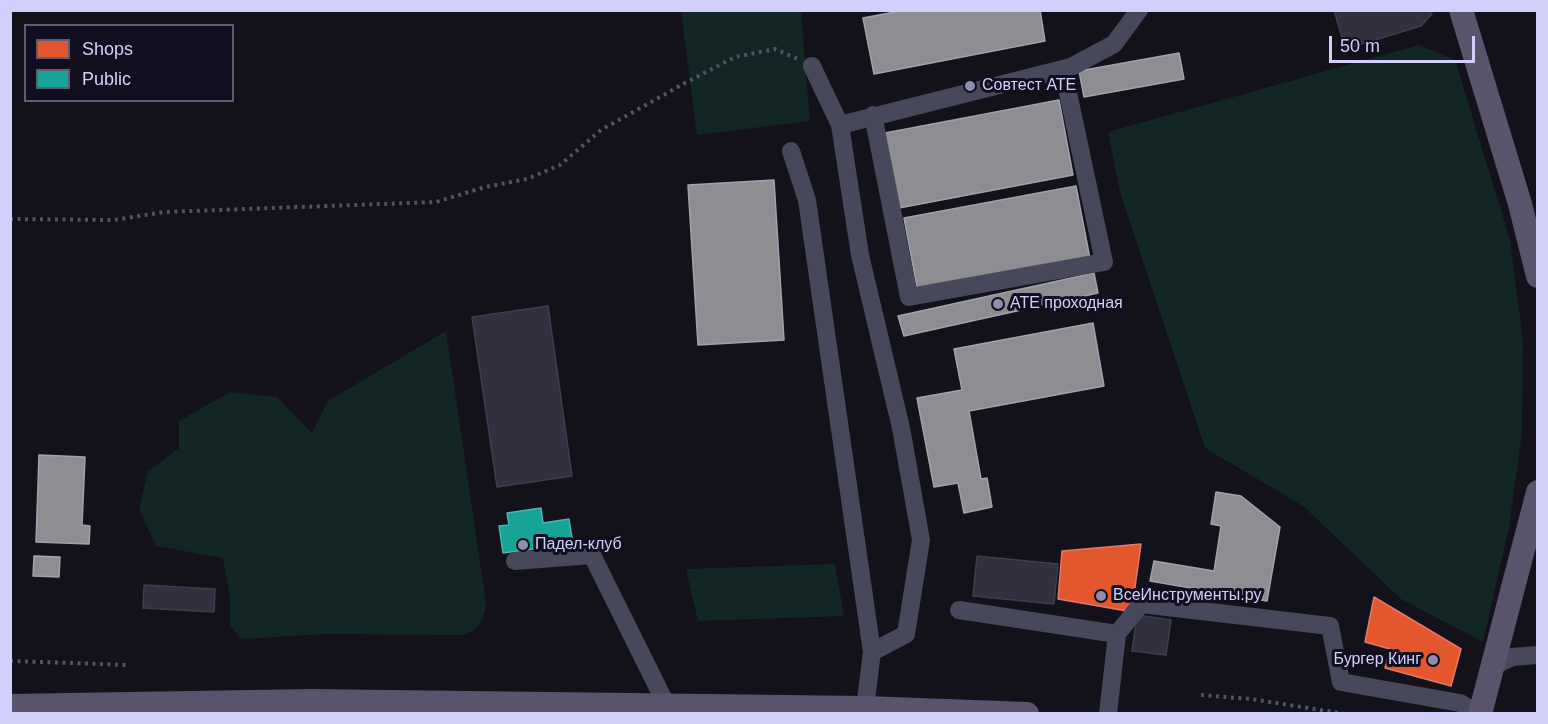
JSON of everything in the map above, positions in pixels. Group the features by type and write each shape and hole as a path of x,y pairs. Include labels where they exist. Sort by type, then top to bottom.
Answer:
{"main road":[{"path":"1461,10 1520,204 1538,276"},
{"path":"1480,714 1538,492"},
{"path":"13,709 667,706 865,708 893,711 1027,714"}],"lane":[{"path":"840,125 1071,67 1114,44 1139,10"},
{"path":"812,66 840,125 860,255 901,428 921,540 906,634 872,652"},
{"path":"873,115 909,297 1104,262 1063,69"},
{"path":"791,151 807,200 872,652 865,708"},
{"path":"515,561 592,555 667,706"},
{"path":"1108,714 1117,634 1141,604 1330,626 1341,682 1460,703 1467,707 1469,714"},
{"path":"960,610 1117,634"},
{"path":"1492,666 1512,657 1538,656"}],"path":[{"path":"10,219 114,220 164,212 436,202 526,178 560,165 601,130 685,82 735,57 775,49 812,66"},
{"path":"10,661 129,665"},
{"path":"1201,695 1251,699 1346,714"}],"green space":[{"path":"681,11 801,11 810,121 697,135"},
{"path":"1419,45 1455,60 1510,240 1523,341 1522,433 1509,527 1483,642 1401,599 1303,506 1205,448 1120,192 1108,132"},
{"path":"446,331 486,603 480,624 472,631 461,635 327,634 241,639 230,625 230,597 223,558 156,546 139,509 148,471 179,448 179,421 230,392 277,397 312,433 328,401"},
{"path":"835,564 844,616 698,621 686,569"}],"building: Shops":[{"path":"1141,544 1132,609 1127,611 1058,599 1062,551"},
{"path":"1374,597 1461,649 1451,686 1385,668 1390,649 1365,642"}],"building: Public":[{"path":"541,508 543,523 569,519 573,544 503,553 499,526 509,525 507,513"}],"building: Industry":[{"path":"905,10 1040,10 1045,41 874,74 863,18"},
{"path":"1179,53 1184,79 1084,97 1079,71"},
{"path":"1059,100 1073,175 899,208 885,133"},
{"path":"774,180 784,340 698,345 688,185"},
{"path":"1076,186 1090,259 918,292 904,218"},
{"name":"АТЕ проходная","path":"1094,273 1098,293 904,336 898,316"},
{"path":"1093,323 1104,386 969,411 981,479 987,478 992,507 964,513 958,483 934,487 917,398 962,390 954,349"},
{"path":"39,455 85,457 82,525 90,526 89,544 36,542"},
{"path":"1216,492 1241,496 1280,527 1267,601 1150,581 1154,561 1214,571 1221,526 1211,524"},
{"path":"34,556 60,557 59,577 33,576"}],"building: Other":[{"path":"1334,10 1428,10 1432,14 1421,26 1345,49"},
{"path":"548,306 572,476 497,487 472,317"},
{"path":"977,556 1058,564 1054,604 973,596"},
{"path":"144,585 215,589 214,612 143,608"},
{"path":"1137,615 1171,620 1166,655 1132,651"}],"place":[{"name":"Совтест АТЕ","path":"970,86"},
{"name":"АТЕ проходная","path":"998,304"},
{"name":"Падел-клуб","path":"523,545"},
{"name":"ВсеИнструменты.ру","path":"1101,596"},
{"name":"Бургер Кинг","path":"1433,660"}]}
